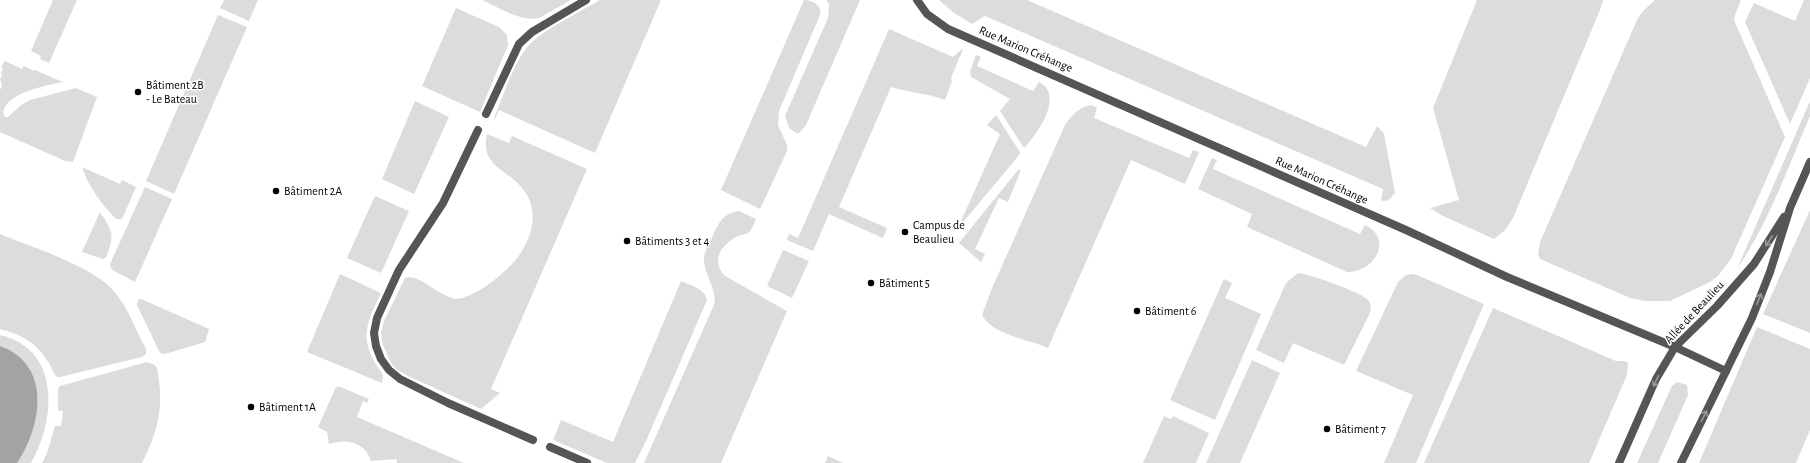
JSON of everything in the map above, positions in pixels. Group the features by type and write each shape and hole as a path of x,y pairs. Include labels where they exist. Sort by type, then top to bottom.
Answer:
{"street":[{"path":"486,114 519,44 532,32 586,0"},
{"name":"Rue Marion Créhange","path":"917,0 927,14 948,29 1398,227 1507,277 1675,347 1726,371"},
{"path":"478,130 443,204 399,270 378,318 374,333 376,346 385,364 400,379 533,440"},
{"name":"Allée de Beaulieu","path":"1682,463 1752,318 1770,272 1790,208 1810,162"},
{"name":"Allée de Beaulieu","path":"1619,463 1656,379 1675,347 1717,306 1754,264 1790,208"},
{"path":"550,447 587,463"}],"shaded area":[{"path":"53,0 77,0 49,63 40,59 41,56 31,51"},
{"path":"224,0 258,0 249,21 220,8"},
{"path":"482,0 571,0 539,18 532,19 517,16"},
{"path":"600,0 661,0 595,153 499,110 495,119 494,118 509,80 523,52 529,45 552,27"},
{"path":"804,0 811,1 816,4 820,8 820,15 779,111 778,125 787,145 787,151 760,209 721,190"},
{"path":"826,0 860,0 806,125 798,134 789,128 785,116 828,18 829,4"},
{"path":"939,0 1027,0 1366,147 1377,126 1384,134 1395,193 1387,200 1383,201 1381,200 1383,189 985,16 972,24 954,13"},
{"path":"1477,0 1603,0 1513,218 1505,230 1494,239 1443,216 1430,208 1459,200 1433,108"},
{"path":"1655,0 1741,0 1734,20 1785,137 1731,259 1718,276 1710,282 1670,301 1644,301 1630,298 1540,259 1538,254 1540,242 1637,20 1643,11"},
{"path":"1804,0 1810,0 1810,78 1790,124 1745,22 1754,3 1795,21"},
{"path":"456,8 499,27 507,35 508,45 480,112 422,86"},
{"path":"218,15 247,27 174,194 146,181"},
{"path":"889,29 953,57 963,49 951,78 952,81 945,100 891,87 839,207 887,228 883,238 829,214 813,251 787,240 789,234 798,238"},
{"path":"976,55 981,57 977,66 1033,91 1039,82 1046,88 1049,96 1049,105 1046,115 1035,134 1024,148 1000,111 1010,99 971,77 970,72"},
{"path":"5,61 22,69 24,66 63,82 37,88 19,95 11,100 6,106 3,113 5,117 8,117 21,105 30,100 76,88 97,97 73,162 65,161 0,132 0,90 2,86 0,78 2,76 1,73 3,68 1,67"},
{"path":"415,101 449,117 414,194 382,179"},
{"path":"1810,101 1810,116 1777,194 1759,232 1737,269"},
{"path":"1092,105 1097,108 1094,118 1189,158 1193,150 1199,152 1185,184 1131,160 1048,348 1003,332 987,322 982,315 992,288 1065,125 1080,109"},
{"path":"996,115 1020,154 958,228 1000,134 987,125"},
{"path":"487,134 509,143 512,136 587,169 491,389 500,393 481,409 397,370 391,363 382,343 381,333 384,321 405,278 410,277 417,279 452,298 459,299 474,293 498,277 509,267 523,250 531,229 533,218 532,208 528,197 522,188 491,160 487,153"},
{"path":"1212,158 1217,160 1213,169 1360,234 1365,225 1373,231 1378,238 1379,246 1373,261 1357,271 1347,272 1247,227 1252,214 1198,189"},
{"path":"82,167 120,184 122,180 136,187 122,219 116,219 106,208 92,188"},
{"path":"1018,170 1021,170 1008,202 999,198 975,249 985,254 981,262 959,243"},
{"path":"145,187 172,199 135,282 114,271 110,264"},
{"path":"375,196 409,211 381,273 347,258"},
{"path":"1810,210 1810,333 1763,314"},
{"path":"739,211 756,219 752,229 748,233 736,237 722,249 718,259 721,270 725,276 787,311 721,463 644,463 714,305 714,293 704,263 706,250 724,217 733,212"},
{"path":"100,212 108,224 111,233 111,243 106,257 103,259 82,252"},
{"path":"0,234 74,264 101,279 117,294 122,301 146,349 146,354 142,357 57,377 38,348 21,336 0,329"},
{"path":"783,250 809,261 792,298 767,286"},
{"path":"1298,273 1346,288 1368,300 1370,304 1371,307 1369,315 1344,365 1293,343 1284,363 1256,350 1286,283"},
{"path":"340,274 381,293 368,325 367,343 375,363 383,375 382,383 307,352"},
{"path":"1406,275 1417,275 1484,304 1416,463 1384,463 1413,395 1356,371 1398,282"},
{"path":"1224,279 1232,283 1225,298 1261,314 1215,420 1170,400"},
{"path":"681,281 700,290 704,293 707,300 635,463 607,463 553,440 561,420 613,442"},
{"path":"141,299 209,329 205,342 165,354 160,353 137,305 138,300"},
{"path":"1493,308 1616,361 1624,361 1628,363 1627,375 1589,463 1424,463"},
{"path":"1757,327 1810,349 1810,430 1796,463 1699,463"},
{"path":"0,335 20,343 34,355 43,370 48,388 48,407 45,427 39,446 31,463 17,463 26,448 32,432 36,414 37,397 35,381 28,367 17,355 0,346"},
{"path":"0,346 17,355 28,367 35,381 37,397 36,414 32,432 26,448 17,463 0,463"},
{"path":"1252,360 1280,373 1240,463 1206,463"},
{"path":"147,362 155,365 157,368 160,406 156,428 142,463 42,463 47,453 55,426 61,426 63,411 58,410 58,389 60,386"},
{"path":"1677,382 1687,385 1688,395 1658,463 1637,463 1672,386"},
{"path":"338,386 369,399 367,403 363,401 357,417 464,463 397,463 397,459 371,461 365,449 354,443 342,441 329,444 327,432 318,427 336,387 337,388"},
{"path":"1164,416 1171,419 1173,416 1209,433 1196,463 1143,463"},
{"path":"828,456 843,463 825,463"}],"place":[{"name":"Bâtiment 2B - Le Bateau","path":"138,92"},
{"name":"Bâtiment 2A","path":"276,191"},
{"name":"Campus de Beaulieu","path":"905,232"},
{"name":"Bâtiments 3 et 4","path":"627,241"},
{"name":"Bâtiment 5","path":"871,283"},
{"name":"Bâtiment 6","path":"1137,311"},
{"name":"Bâtiment 1A","path":"251,407"},
{"name":"Bâtiment 7","path":"1327,429"}]}
